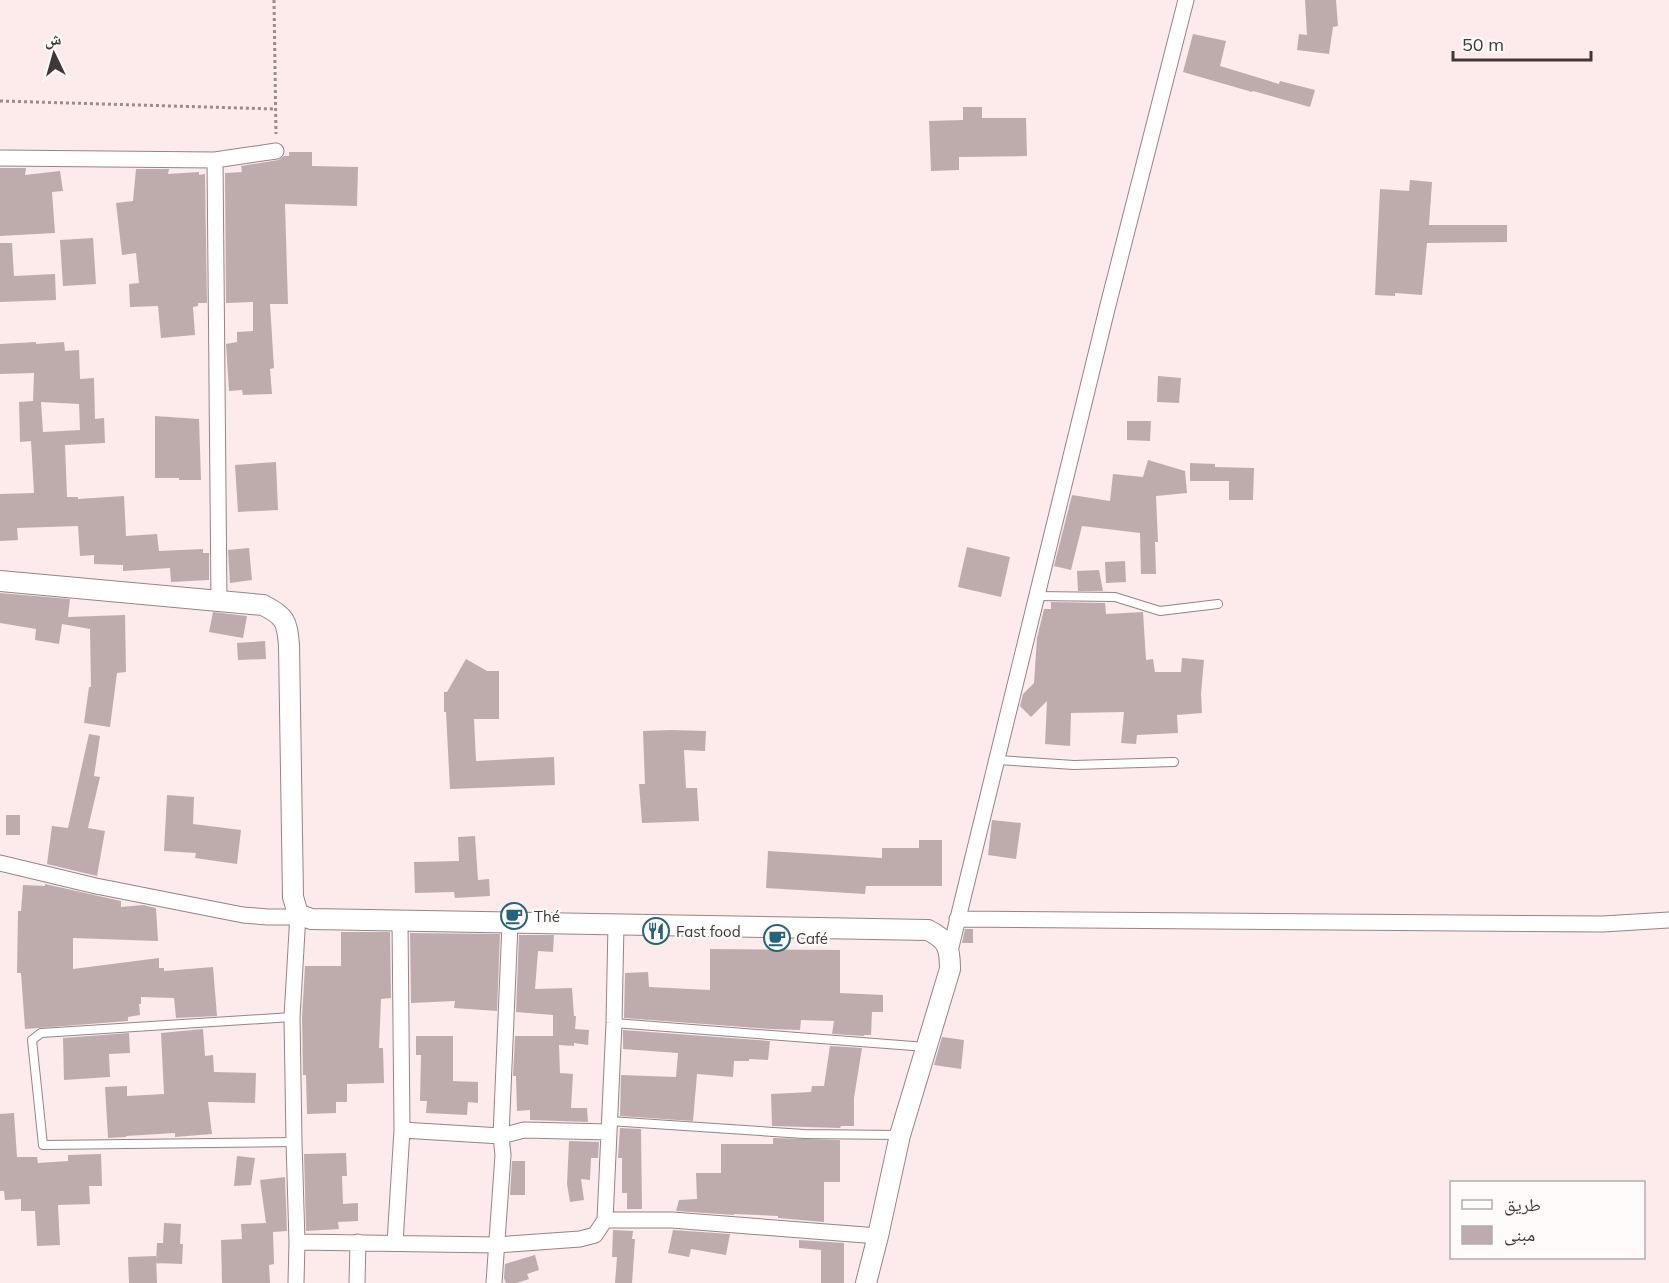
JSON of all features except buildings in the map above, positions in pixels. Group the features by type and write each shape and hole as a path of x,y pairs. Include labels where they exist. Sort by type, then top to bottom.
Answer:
{"street":[{"path":"866,1283 900,1136 950,969 950,951 957,919 1107,309 1186,0"},
{"path":"0,158 215,160 276,151"},
{"path":"215,160 219,601"},
{"path":"0,581 264,605 280,613 288,630 293,897 298,916 292,1017 296,1283"},
{"path":"0,863 96,886 243,915 298,916 311,920 400,922 928,930 942,937 950,951"},
{"path":"957,919 1580,924 1669,920"},
{"path":"395,1243 402,1130 400,922"},
{"path":"494,1283 503,1155 501,1136 510,924"},
{"path":"297,1242 496,1245 580,1239 595,1235 605,1220 616,924"},
{"path":"402,1130 501,1136 524,1130 609,1127"},
{"path":"605,1220 672,1220 878,1236"},
{"path":"357,1283 358,1242"}],"lane":[{"path":"1036,596 1115,597 1160,612 1218,604"},
{"path":"997,760 1074,765 1174,762"},
{"path":"292,1017 41,1033 32,1040 43,1145 294,1142"},
{"path":"614,1023 926,1047"},
{"path":"609,1127 900,1136"}],"path":[{"path":"274,0 276,151"},
{"path":"0,101 275,110"}],"place":[{"name":"Thé","path":"514,916"},
{"name":"Fast food","path":"656,931"},
{"name":"Café","path":"777,938"}]}
